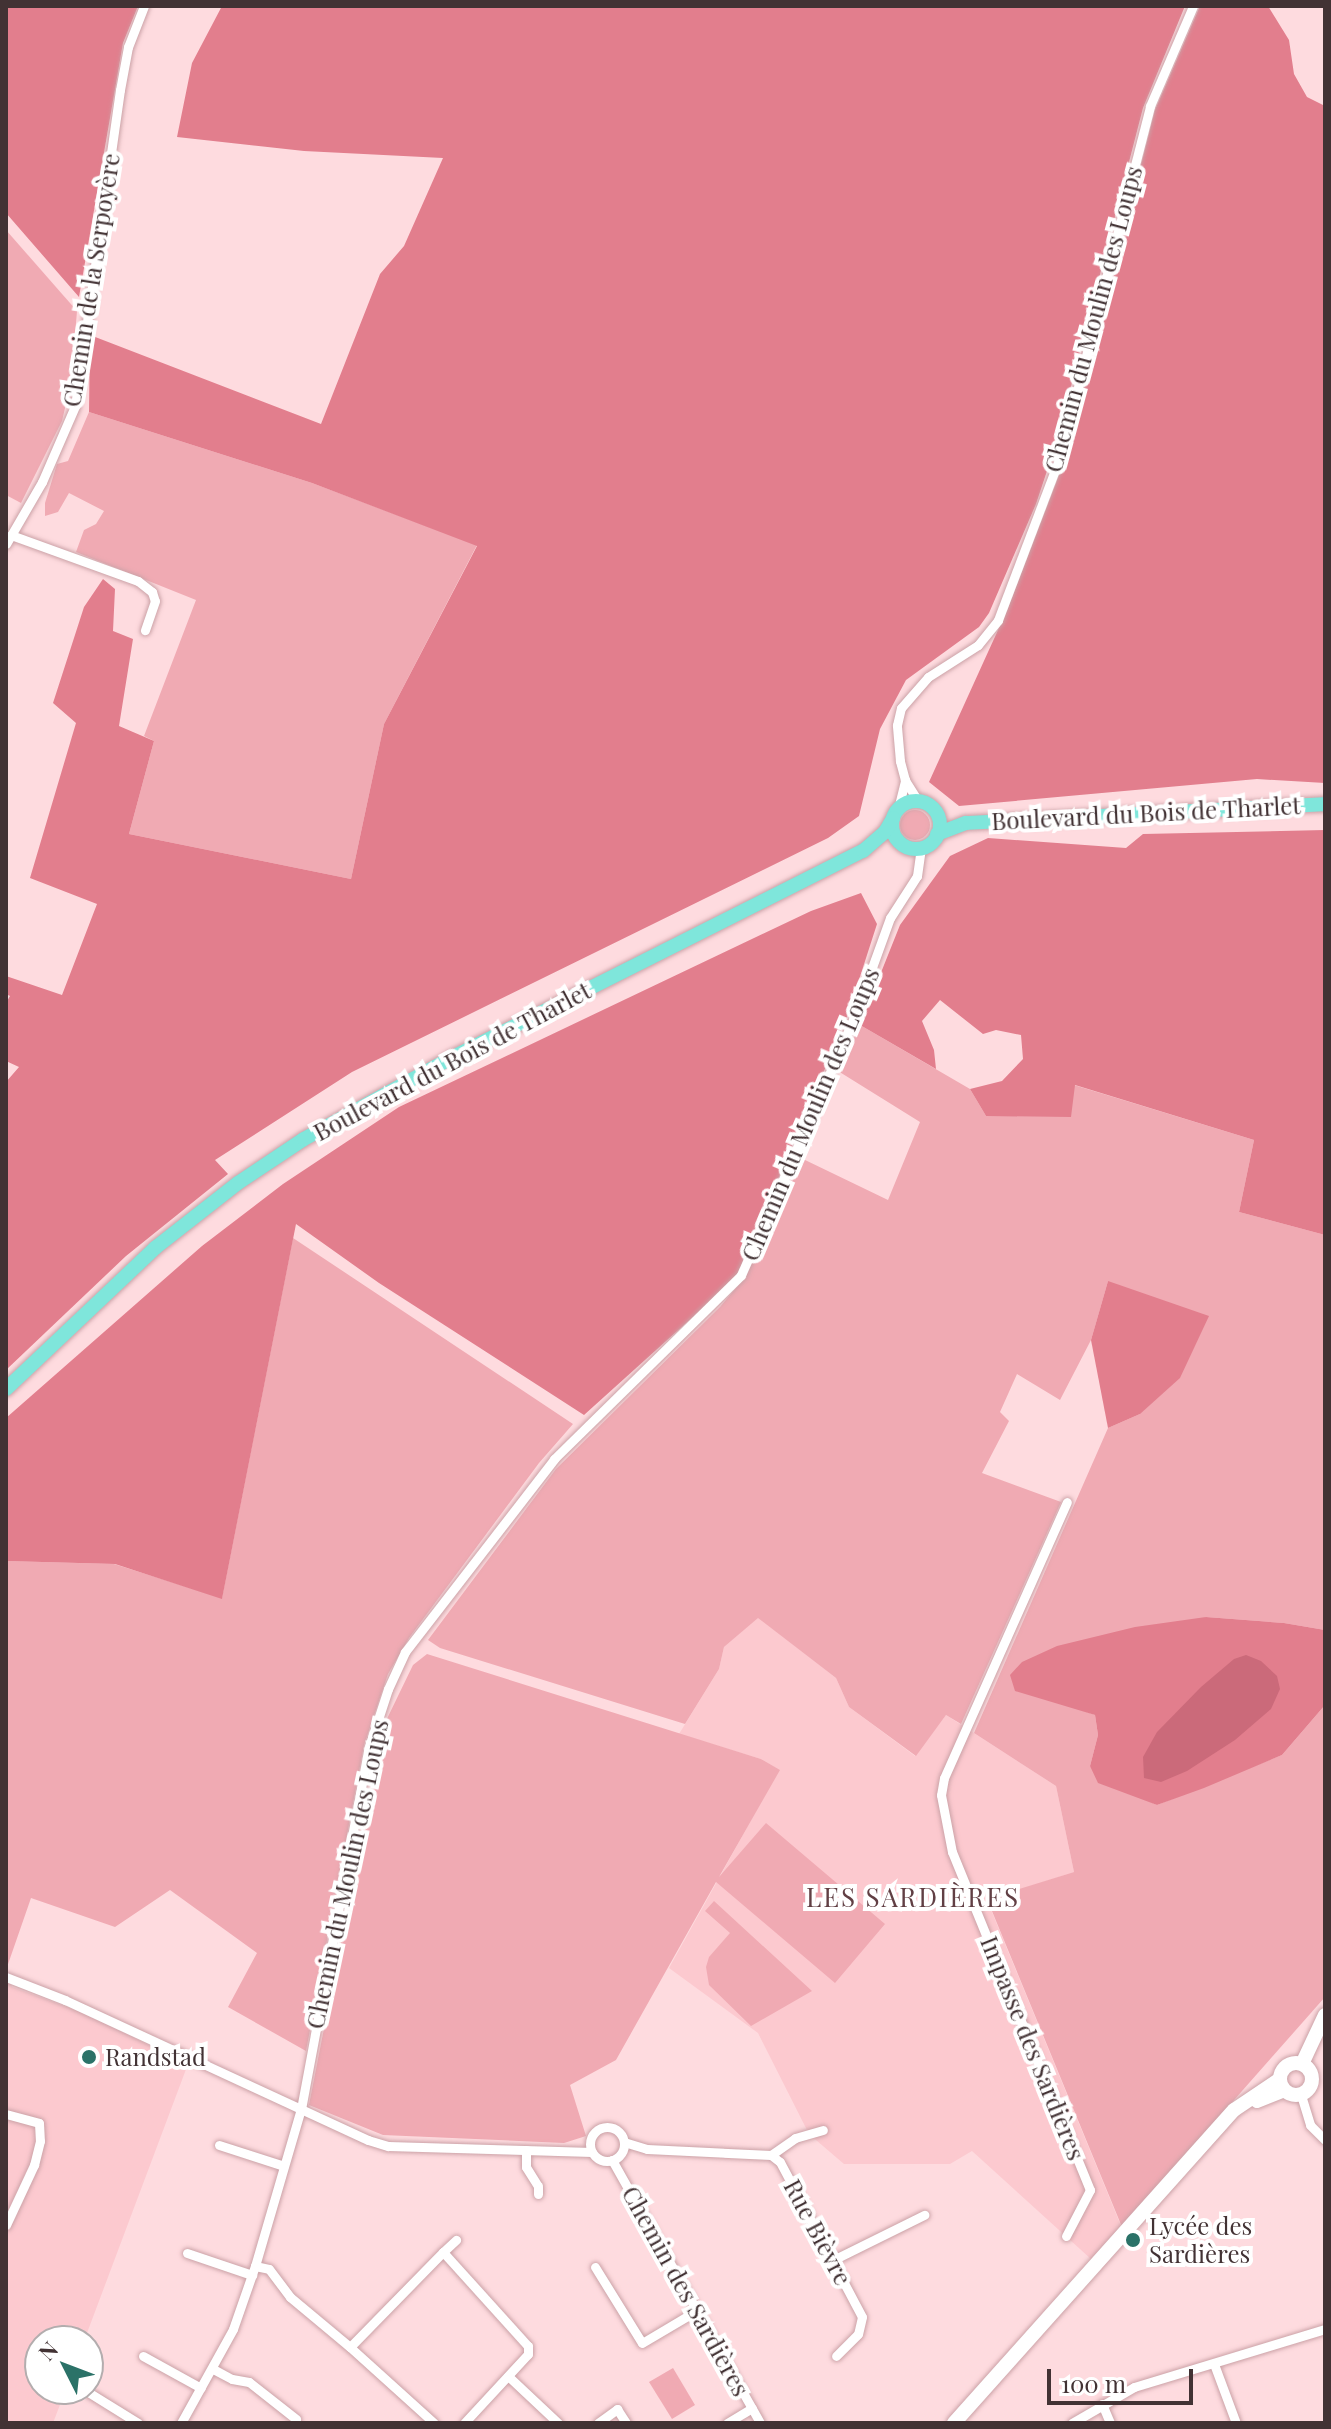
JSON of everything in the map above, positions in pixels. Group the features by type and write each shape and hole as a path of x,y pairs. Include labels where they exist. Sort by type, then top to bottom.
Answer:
{"main road":[{"path":"918,801 936,813 937,834 921,848 902,845 892,830 896,814 918,801"},
{"name":"Boulevard du Bois de Tharlet","path":"937,834 966,823 1325,804"},
{"name":"Boulevard du Bois de Tharlet","path":"936,813 966,823"},
{"name":"Boulevard du Bois de Tharlet","path":"6,1389 155,1248 238,1183 304,1139 440,1063 863,851 885,832 896,814"},
{"name":"Boulevard du Bois de Tharlet","path":"863,851 902,845"},
{"path":"1302,2064 1325,2015"},
{"path":"964,2423 1237,2113 1282,2084 1288,2065 1302,2064 1310,2071 1312,2082 1301,2095 1282,2084"},
{"path":"954,2423 1234,2110 1282,2084"}],"street":[{"name":"Chemin de la Serpoyère","path":"8,540 42,482 75,406 128,47 144,6"},
{"name":"Chemin du Moulin des Loups","path":"918,801 905,780 897,740 901,708 928,677 978,645 998,620 1060,457 1150,106 1193,6"},
{"path":"8,540 138,581 152,592 155,601 145,630"},
{"name":"Chemin du Moulin des Loups","path":"896,814 905,780"},
{"name":"Chemin du Moulin des Loups","path":"181,2423 233,2329 254,2270 301,2109 369,1747 388,1689 405,1652 554,1459 741,1275 853,1020 890,918 917,876 921,848"},
{"name":"Impasse des Sardières","path":"1066,2236 1090,2190 952,1852 941,1795 944,1778 1067,1502"},
{"path":"6,1977 65,2000 388,2146 592,2152 600,2159 612,2160 621,2154 624,2142 621,2134 611,2127 598,2129 591,2138 564,2151"},
{"path":"1301,2095 1310,2125 1325,2140"},
{"path":"6,2114 39,2123 40,2141 34,2165 6,2225"},
{"path":"771,2155 795,2138 823,2130"},
{"path":"591,2138 592,2152"},
{"name":"Rue Bièvre","path":"624,2142 647,2149 771,2155 780,2162 862,2317 858,2334 836,2356"},
{"path":"219,2145 284,2166"},
{"path":"526,2150 526,2167 538,2186 538,2194"},
{"name":"Chemin des Sardières","path":"612,2160 754,2418"},
{"path":"833,2260 924,2215"},
{"path":"350,2347 456,2240"},
{"path":"443,2252 528,2346 528,2354 464,2423"},
{"path":"187,2253 254,2270 269,2269 290,2297 434,2423"},
{"path":"595,2267 642,2343 696,2311"},
{"path":"1072,2423 1134,2387 1325,2329"},
{"path":"143,2356 201,2388"},
{"path":"1214,2364 1236,2423"},
{"path":"213,2369 232,2379 249,2382 296,2419"},
{"path":"508,2376 558,2423"},
{"path":"104,2402 138,2423"},
{"path":"1102,2404 1110,2423"},
{"path":"598,2423 617,2409 626,2423"},
{"path":"727,2423 754,2418"}],"shaded area":[{"path":"6,6 138,6 123,43 79,297 6,213"},
{"path":"222,6 1185,6 1143,108 1057,441 1036,504 989,613 979,627 906,680 880,729 859,816 828,838 352,1072 215,1160 228,1174 126,1256 6,1370 6,1082 19,1067 6,1061 6,1003 10,996 6,994 6,976 62,995 97,904 30,878 76,723 53,703 84,607 103,579 115,589 113,631 133,639 119,726 154,741 129,834 351,879 384,724 477,546 312,483 89,412 90,335 321,424 380,274 404,246 443,158 304,151 177,137 192,63"},
{"path":"1200,6 1268,6 1289,40 1294,74 1307,97 1325,106 1325,783 1257,779 959,806 929,782 1008,608 1068,452 1155,110"},
{"path":"6,230 77,311 71,382 62,421 21,503 6,495"},
{"path":"89,412 312,483 477,545 384,724 351,879 129,834 154,741 144,736 196,600 76,552 84,530 96,524 104,511 69,493 58,512 45,516 45,503 57,464 68,461"},
{"path":"915,810 926,814 930,825 926,836 915,840 904,836 900,825 904,814"},
{"path":"1325,830 1325,1235 1239,1212 1254,1140 1075,1085 1071,1117 986,1116 970,1089 1002,1081 1023,1059 1021,1035 996,1030 983,1034 940,1000 922,1021 934,1050 936,1069 860,1025 900,925 950,856 988,838 1126,848 1143,834"},
{"path":"861,893 877,924 847,1017 736,1278 584,1415 379,1283 296,1224 222,1599 115,1564 6,1561 6,1418 202,1246 283,1184 399,1107 811,911"},
{"path":"860,1025 970,1089 986,1116 1074,1085 1254,1140 1239,1212 1325,1235 1325,1630 1284,1623 1206,1617 1073,1707 1095,1715 1098,1735 1090,1766 1129,1792 1157,1805 1282,1755 1325,1705 1325,1997 1122,2227 987,1899 1074,1872 1056,1786 974,1733 1108,1428 1140,1414 1108,1281 1091,1340 1060,1400 1017,1374 1000,1412 1009,1421 982,1473 1061,1502 961,1724 946,1715 916,1756 849,1707 836,1678 758,1618 724,1647 719,1669 685,1724 440,1648 428,1640 556,1469 720,1307 746,1276 803,1159 888,1200 920,1122 838,1071"},
{"path":"293,1238 573,1424 539,1463 409,1638 388,1674 364,1745 306,2051 228,2007 257,1953 170,1890 115,1927 31,1898 6,1970 6,1561 114,1564 222,1598"},
{"path":"1108,1281 1209,1316 1180,1378 1140,1414 1108,1428 1091,1340"},
{"path":"758,1617 836,1678 849,1707 915,1756 946,1715 1056,1786 1074,1872 987,1900 1126,2238 1102,2269 972,2151 950,2164 844,2164 809,2134 758,2033 669,1968 779,1770 761,1759 679,1734 719,1669 724,1647"},
{"path":"1206,1617 1284,1623 1325,1630 1325,1705 1282,1755 1204,1788 1157,1805 1098,1783 1090,1766 1098,1735 1095,1715 1015,1691 1010,1675 1022,1662 1057,1646 1135,1627"},
{"path":"427,1654 761,1759 780,1770 719,1877 766,1823 885,1924 835,1983 716,1882 616,2060 570,2085 586,2136 564,2143 383,2135 309,2105 383,1727 413,1665"},
{"path":"1246,1655 1261,1661 1277,1676 1280,1689 1271,1709 1235,1740 1187,1771 1161,1782 1144,1778 1143,1757 1157,1732 1201,1687 1234,1659"},
{"path":"714,1901 812,1991 751,2026 709,1985 706,1967 709,1957 730,1933 705,1911"},
{"path":"6,1973 12,1987 83,2013 188,2064 90,2325 24,2325 24,2405 60,2405 53,2423 6,2423"},
{"path":"673,2368 695,2405 672,2419 649,2382"}],"place":[{"name":"Randstad","path":"89,2057"},
{"name":"Lycée des Sardières","path":"1133,2240"}],"district":[{"name":"LES SARDIÈRES","path":"913,1897"}]}
